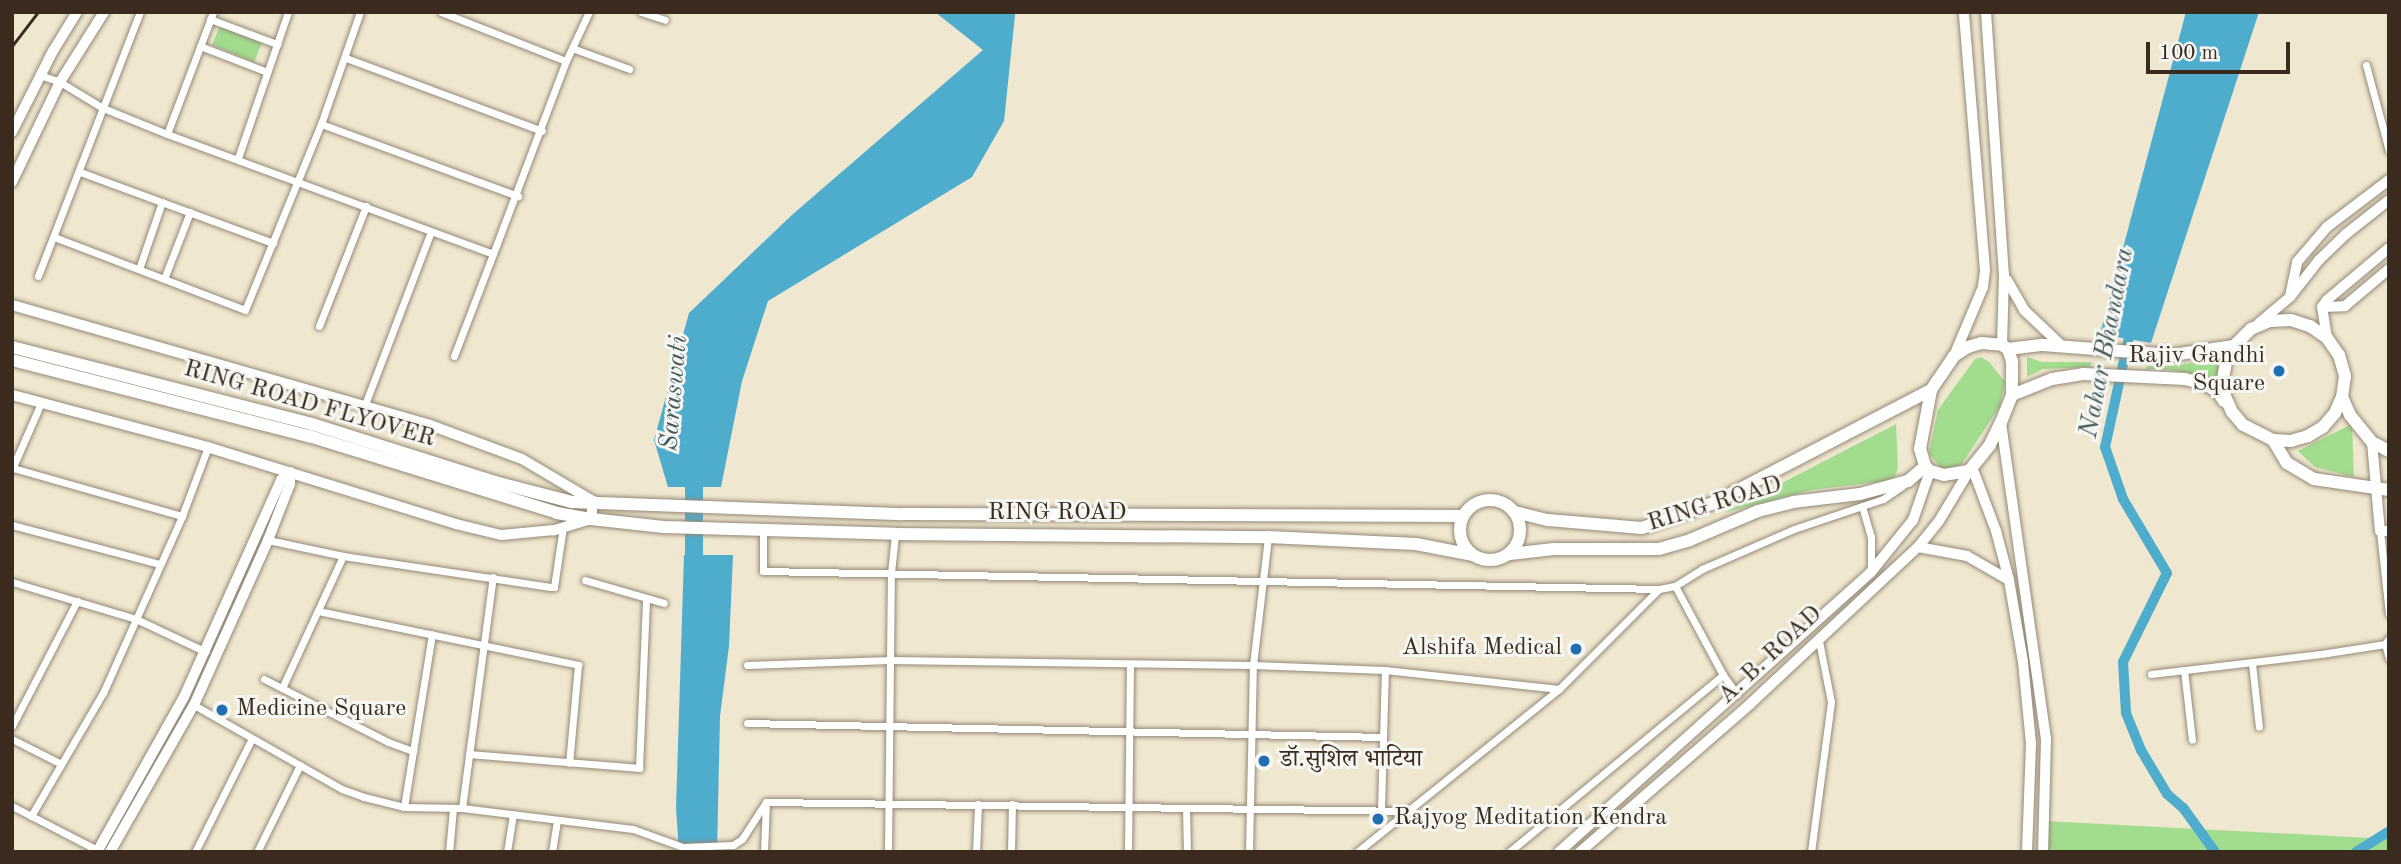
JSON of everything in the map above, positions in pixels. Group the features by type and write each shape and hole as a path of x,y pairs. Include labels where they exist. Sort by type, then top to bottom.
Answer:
{"highway":[{"path":"2012,395 2052,379 2084,374 2185,379 2205,384 2217,392 2232,412 2243,425 2273,440 2291,441 2308,436 2323,426 2335,413 2342,397 2345,376 2339,355 2327,338 2310,326 2291,320 2270,321 2251,329 2234,346 2226,362 2223,379 2225,396 2232,412"},
{"path":"2005,347 2012,361 2012,395 1990,445 1971,469 1944,475 1928,469 1920,449 1931,390 1954,356 1968,347 1981,343 2005,347 2043,345 2172,355 2234,346"},
{"name":"RING ROAD FLYOVER","path":"12,346 139,386"},
{"name":"RING ROAD FLYOVER","path":"12,360 139,386 572,502 903,513 1463,516"},
{"path":"1515,512 1521,534 1510,554 1491,561 1472,555 1462,542 1463,516 1475,504 1491,500 1505,504 1515,512 1548,520 1642,528 1711,505 1931,390"},
{"path":"2342,397 2350,415 2372,442 2388,449"},
{"name":"RING ROAD FLYOVER","path":"311,430 557,513 640,524"},
{"path":"2273,440 2287,463 2314,479 2383,490"},
{"name":"RING ROAD","path":"1510,554 1554,549 1659,549 1793,502 1860,494 1908,481 1928,469"},
{"name":"RING ROAD","path":"640,524 895,534 1268,537 1416,544 1472,555"}],"main road":[{"path":"12,132 40,75 77,12"},
{"path":"12,182 60,82 104,12"},
{"path":"1954,356 1983,286 1984,270 1964,12"},
{"path":"1986,12 2004,274 2005,347"},
{"path":"2251,329 2290,297 2319,260 2389,200"},
{"path":"2327,338 2322,307 2389,248"},
{"path":"2004,274 2024,310 2063,346"},
{"name":"A. B. ROAD","path":"1559,852 1871,572 1913,520 1928,469"},
{"name":"A. B. ROAD","path":"1580,852 1819,641 1918,547 1939,522 1971,469"}],"street":[{"path":"38,276 140,12"},
{"path":"238,158 288,12"},
{"path":"54,237 245,310 321,124 360,12"},
{"path":"441,12 566,61"},
{"path":"454,356 518,196 566,61 589,12"},
{"path":"641,12 665,20"},
{"path":"167,134 211,16 277,44"},
{"path":"200,46 267,72"},
{"path":"572,48 629,69"},
{"path":"346,58 542,131"},
{"path":"2366,65 2389,151"},
{"path":"40,75 60,82 103,108 167,134 494,254"},
{"path":"321,124 518,196"},
{"path":"80,172 273,243"},
{"path":"2290,297 2297,262 2327,227 2389,180"},
{"path":"139,269 162,202"},
{"path":"319,326 366,206"},
{"path":"164,279 190,212"},
{"path":"365,407 431,232"},
{"path":"2322,307 2345,306 2389,270"},
{"path":"12,304 430,425 522,459 593,501 591,519 564,527 501,535 456,524 208,447 12,395"},
{"path":"41,403 13,469 181,516"},
{"path":"2001,422 2046,739 2043,852"},
{"path":"2372,442 2383,490 2389,614"},
{"path":"31,816 103,694 181,516 208,447"},
{"path":"1971,469 1996,531 2009,580 2032,743 2027,852"},
{"path":"105,851 194,705 268,540 290,484 290,472"},
{"path":"105,851 206,652 281,481 290,472"},
{"path":"763,530 763,571 1659,589 1675,586 1702,569 1794,528 1883,499 1908,481"},
{"path":"1862,506 1871,537 1871,572"},
{"path":"12,524 160,564"},
{"path":"268,540 343,556 554,587 564,527"},
{"path":"888,852 891,573 895,534"},
{"path":"1249,852 1249,734 1253,665 1268,537"},
{"path":"1918,547 1967,556 2009,580"},
{"path":"282,688 343,556"},
{"path":"462,808 493,577"},
{"path":"584,580 664,603"},
{"path":"12,582 136,619 206,652"},
{"path":"1675,586 1723,675 1737,694"},
{"path":"1357,852 1559,689 1659,589"},
{"path":"469,754 639,768 646,600"},
{"path":"12,726 77,601"},
{"path":"318,611 578,665 569,762"},
{"path":"404,807 432,634"},
{"path":"1811,852 1831,702 1819,641"},
{"path":"2151,674 2252,663 2387,641 2389,658"},
{"path":"747,665 890,660 1253,665 1385,670 1559,689"},
{"path":"2252,663 2259,727"},
{"path":"1128,852 1130,664"},
{"path":"1381,810 1385,670"},
{"path":"2184,670 2192,740"},
{"path":"1509,852 1723,675"},
{"path":"264,679 388,742 413,751"},
{"path":"194,705 342,789 404,807 462,808 633,829 670,848 725,847 742,839 766,802"},
{"path":"747,723 1382,737"},
{"path":"195,852 252,738"},
{"path":"12,739 61,764"},
{"path":"257,852 300,765"},
{"path":"766,802 1129,805 1250,811 1409,811"},
{"path":"764,852 766,802"},
{"path":"976,852 978,804"},
{"path":"1011,852 1012,804"},
{"path":"12,806 105,851"},
{"path":"1186,808 1187,852"},
{"path":"449,852 453,809"},
{"path":"507,852 513,814"},
{"path":"552,852 557,820"}],"green space":[{"path":"220,26 262,43 254,62 212,45"},
{"path":"1981,357 1989,362 2005,382 2000,406 1961,465 1942,470 1929,453 1938,410 1975,359"},
{"path":"2027,357 2042,362 2092,362 2090,367 2043,369 2027,377"},
{"path":"2219,358 2216,381 2172,370 2146,369 2147,366 2172,366"},
{"path":"1896,424 1898,467 1894,480 1811,490 1724,513"},
{"path":"2352,424 2354,477 2315,467 2298,451"},
{"path":"2045,821 2389,839 2389,852 2043,852"}],"water":[{"path":"935,12 1013,12 1015,15 1004,121 972,177 768,301 742,381 721,487 668,487 654,440 689,313 793,214 983,50"},
{"path":"2186,12 2259,12 2151,343 2100,334"},
{"path":"684,555 733,555 729,646 720,716 717,852 679,852 676,808"}],"waterway":[{"name":"Nahar Bhandara","path":"2131,328 2105,447 2123,499 2167,573 2123,662 2126,713 2141,750 2167,794 2184,809 2215,852"},
{"name":"Saraswati","path":"694,464 694,579"},
{"name":"Nahar Bhandara","path":"2356,852 2389,831"}],"railway":[{"path":"12,46 38,12"}],"place":[{"name":"Rajiv Gandhi Square","path":"2279,371"},
{"name":"Alshifa Medical","path":"1576,649"},
{"name":"Medicine Square","path":"222,710"},
{"name":"डॉ.सुशिल भाटिया","path":"1264,761"},
{"name":"Rajyog Meditation Kendra","path":"1378,819"}]}
